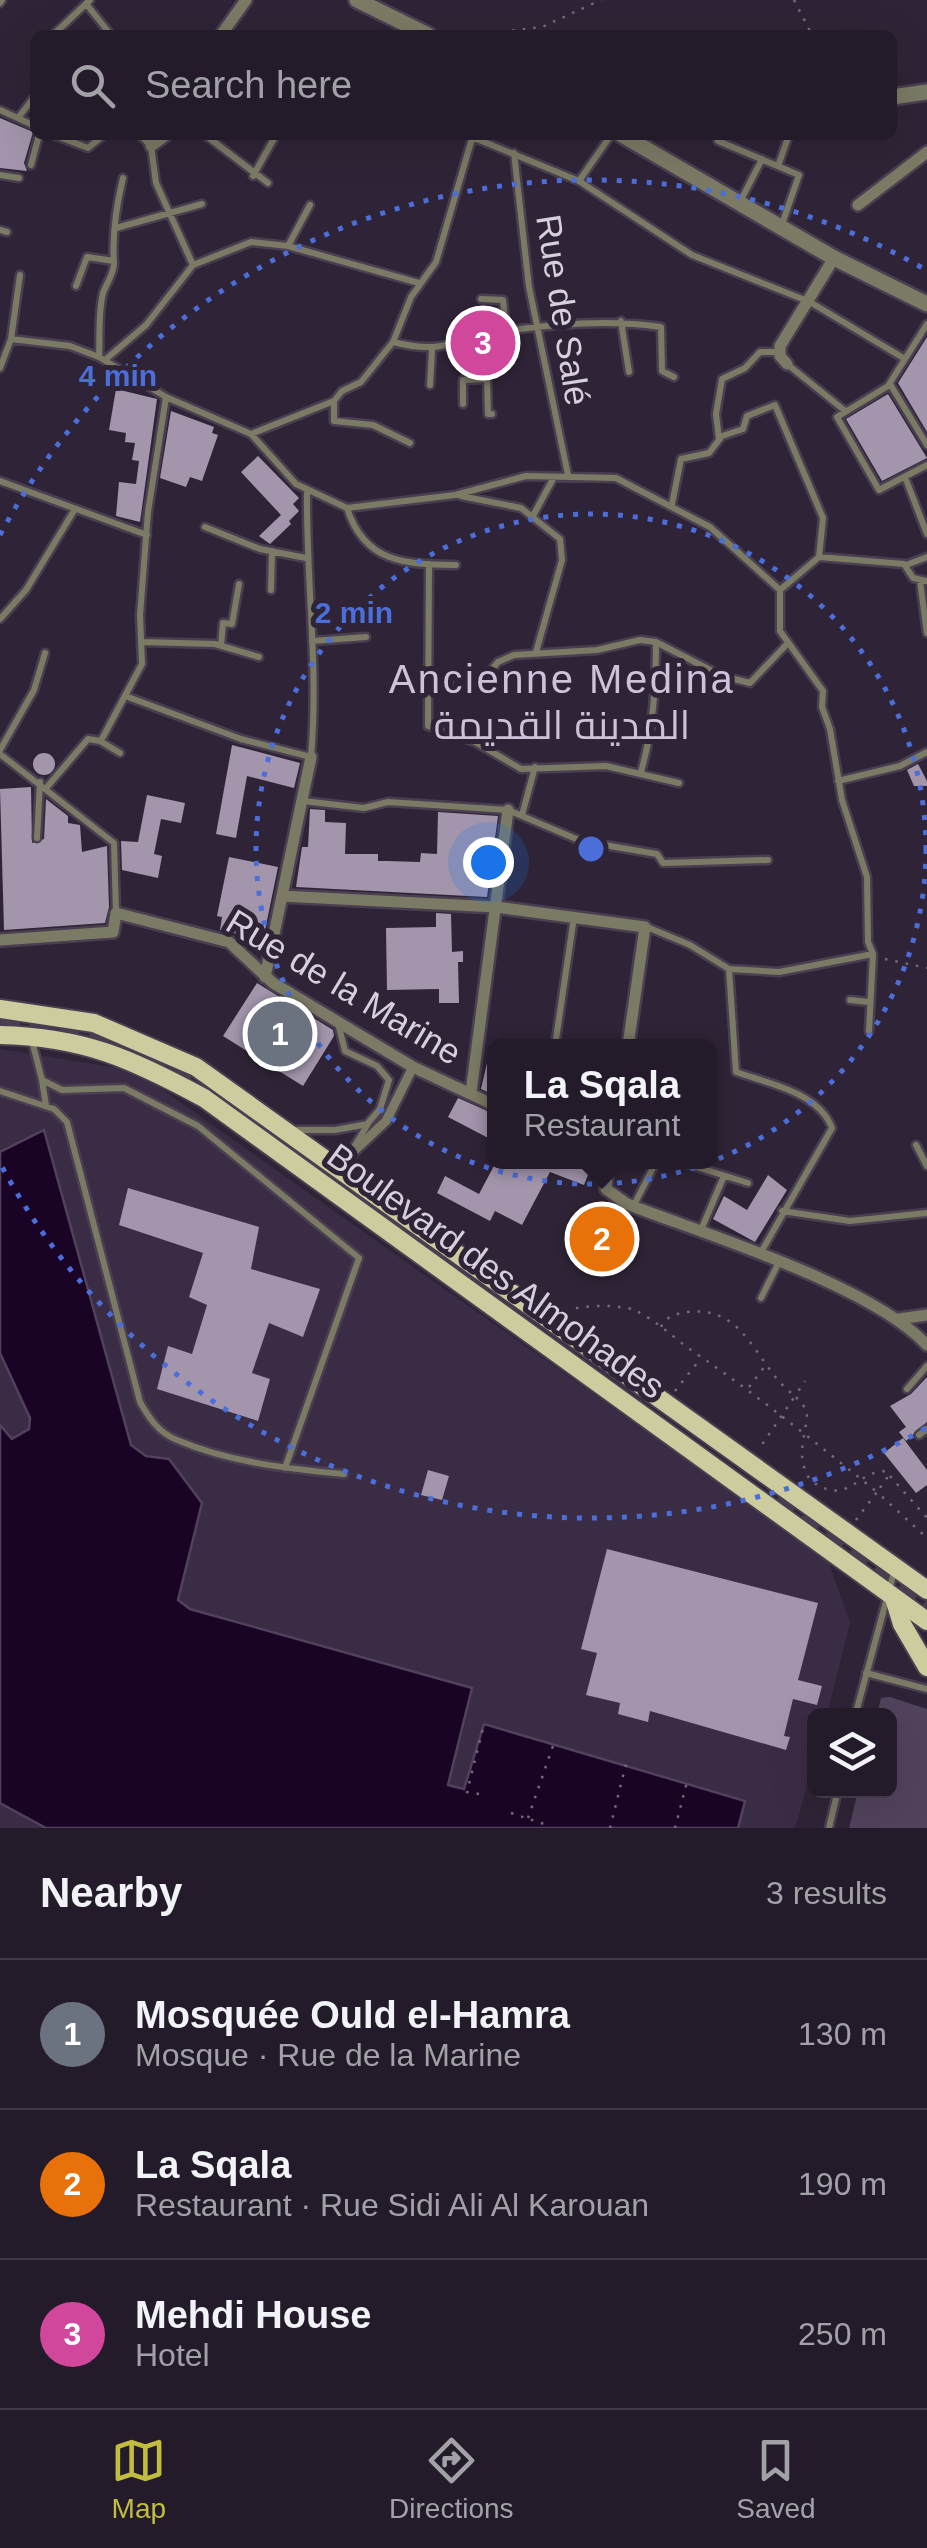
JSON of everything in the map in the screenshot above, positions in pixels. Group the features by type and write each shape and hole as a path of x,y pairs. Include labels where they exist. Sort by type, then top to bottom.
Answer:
{"main road":[{"name":"Boulevard des Almohades","path":"0,1009 94,1023 166,1051 355,1178 927,1590"},
{"path":"30,1036 36,1013"},
{"name":"Boulevard des Almohades","path":"0,1035 87,1044 128,1057 204,1098 927,1620"},
{"path":"608,1391 619,1371"},
{"path":"891,1595 927,1668"}],"street":[{"path":"224,30 246,0"},
{"path":"357,0 418,30"},
{"path":"897,96 927,92"},
{"path":"151,146 159,140"},
{"path":"631,140 834,258 927,304"},
{"path":"858,205 927,152"},
{"path":"787,364 778,352 834,258"},
{"path":"265,977 311,756"},
{"path":"471,1094 508,810"},
{"path":"282,896 496,907 644,926 629,1039"},
{"path":"0,940 114,932 116,914"},
{"name":"Rue de la Marine","path":"116,914 230,942 265,977 413,1067 487,1102"},
{"path":"338,1166 386,1121 413,1067"},
{"path":"607,1169 606,1189 634,1206 779,1262 899,1319 927,1346"},
{"path":"899,1319 927,1314"}],"lane":[{"path":"58,30 89,2 108,30"},
{"path":"18,118 30,102"},
{"path":"0,110 30,124"},
{"path":"31,165 38,140"},
{"path":"69,140 92,148 99,140"},
{"path":"145,140 151,146 156,183 193,265"},
{"path":"211,140 253,176 268,183"},
{"path":"253,176 273,140"},
{"path":"410,443 372,425 334,421 334,402 342,390 361,382 392,342 418,283 436,262 472,140"},
{"path":"483,140 579,181 692,255 810,302 905,359"},
{"path":"579,181 608,140"},
{"path":"718,140 799,175 781,227"},
{"path":"778,166 787,140"},
{"name":"Rue de Salé","path":"514,153 537,330 568,475"},
{"path":"739,203 762,159"},
{"path":"0,175 19,178"},
{"path":"102,358 101,305 114,261 110,251 116,228 114,212 123,178"},
{"path":"116,228 202,204"},
{"path":"288,246 310,205"},
{"path":"102,358 146,325 193,265 251,242 288,246 418,283"},
{"path":"76,286 87,256 114,261"},
{"path":"0,368 11,338 20,275"},
{"path":"480,299 503,300 506,331"},
{"path":"392,342 432,350 506,331 622,321 661,327 662,372 674,377"},
{"path":"622,321 630,372"},
{"path":"927,324 890,384 837,418 878,490 927,465"},
{"path":"486,335 488,414 492,414"},
{"path":"11,338 70,346 102,358 166,398 251,434 307,492 347,508 455,495 526,476 616,478 672,504 740,550 780,590"},
{"path":"430,385 432,350"},
{"path":"719,440 716,414 722,380 745,368 760,352 778,352"},
{"path":"787,364 844,410"},
{"path":"463,404 462,380 487,379"},
{"path":"890,384 927,445"},
{"path":"100,742 128,697 142,664 140,615 147,536 166,398"},
{"path":"251,434 334,402"},
{"path":"672,504 678,462 690,454 709,453 719,440 743,428 752,412 777,406 824,518 820,557 780,590 778,622 786,645 821,685 838,781 866,877 868,942 873,954 869,1031"},
{"path":"534,514 554,477"},
{"path":"905,477 927,534"},
{"path":"0,481 147,536"},
{"path":"128,697 241,739 311,756 307,492"},
{"path":"455,495 500,502 534,514 563,546 536,652"},
{"path":"347,508 360,534 389,560 456,565"},
{"path":"0,619 26,590 75,509"},
{"path":"205,528 306,558"},
{"path":"271,590 272,551"},
{"path":"820,557 906,565 927,557"},
{"path":"429,564 432,688 428,726 475,742 515,766 606,766 679,784"},
{"path":"906,565 924,581 927,633"},
{"path":"221,646 223,624 232,624 239,584"},
{"path":"312,641 366,637"},
{"path":"432,688 480,684 498,662 536,652 597,650 640,640 656,642 722,676 750,683 786,645"},
{"path":"143,642 221,646 258,656"},
{"path":"641,772 654,725 650,710 656,642"},
{"path":"45,653 34,690 0,752 114,843 116,914"},
{"path":"37,838 43,784 88,739 120,753"},
{"path":"838,781 900,766 927,752"},
{"path":"522,815 535,767"},
{"path":"303,801 364,808 388,802 508,810 592,845 658,854 663,862 768,860"},
{"path":"556,1039 574,916"},
{"path":"644,926 690,944 729,969 779,972 873,954"},
{"path":"729,969 736,1072 794,1091 829,1119 832,1128 760,1255"},
{"path":"850,1000 869,1002"},
{"path":"338,1022 345,1051 377,1066 389,1080 380,1109 352,1150 355,1178"},
{"path":"30,1036 46,1106"},
{"path":"42,1080 62,1090 124,1088 198,1126 359,1258 285,1468"},
{"path":"0,1091 46,1106 67,1122 140,1402 153,1423 174,1440 285,1468 344,1474"},
{"path":"281,1127 304,1132 368,1124"},
{"path":"916,1146 927,1166"},
{"path":"634,1206 652,1169"},
{"path":"703,1169 748,1183"},
{"path":"701,1231 724,1176"},
{"path":"782,1212 850,1221 927,1213"},
{"path":"760,1298 779,1262"},
{"path":"907,1389 927,1366"},
{"path":"919,1435 927,1428"},
{"path":"857,1708 891,1595 895,1568"},
{"path":"866,1673 927,1688"},
{"path":"829,1828 836,1798"}],"path":[{"path":"516,30 542,27 601,0"},
{"path":"794,0 809,30"},
{"path":"873,954 927,968"},
{"path":"554,1324 568,1308 632,1309 748,1388 864,1481 927,1538"},
{"path":"660,1328 674,1315 719,1314 744,1330 766,1366 808,1410 799,1451 810,1480 840,1491 876,1471 889,1475 927,1518"},
{"path":"665,1404 702,1357"},
{"path":"748,1388 766,1366"},
{"path":"750,1464 805,1381"},
{"path":"847,1533 889,1475"},
{"path":"478,1794 467,1792 484,1724"},
{"path":"528,1818 554,1744"},
{"path":"610,1828 626,1764"},
{"path":"676,1828 687,1782"},
{"path":"511,1814 544,1824"}],"shaded area":[{"path":"0,1049 136,1071 828,1560 850,1623 829,1708 807,1708 807,1787 795,1828 738,1828 745,1800 485,1724 464,1790 448,1785 466,1719 190,1609 177,1600 169,1459 137,1453 122,1424 43,1131 0,1152"},
{"path":"44,1130 131,1445 146,1456 169,1459 202,1503 178,1600 190,1609 472,1688 448,1785 464,1789 484,1724 745,1801 738,1828 46,1828 0,1803 0,1425 12,1439 29,1429 30,1418 0,1353 0,1152"},
{"path":"0,1353 30,1418 29,1429 12,1439 0,1426"},
{"path":"890,1697 927,1709 927,1828 849,1828 856,1798 897,1798 897,1708 879,1708 881,1698"},
{"path":"0,1803 46,1828 0,1828"}],"building":[{"path":"0,118 30,131 31,140 24,163 27,171 0,168"},
{"path":"927,337 927,432 898,383"},
{"path":"116,389 157,399 140,522 116,516 119,482 136,484 139,461 132,460 135,443 125,442 126,433 109,430"},
{"path":"888,394 927,458 882,481 846,419"},
{"path":"171,411 214,427 212,433 218,435 202,481 190,477 186,487 160,478"},
{"path":"258,456 299,498 293,504 299,511 289,521 291,524 270,544 259,536 281,515 241,472"},
{"path":"232,745 300,763 294,788 247,776 236,838 216,834"},
{"path":"44,753 52,756 52,772 44,775 36,772 33,764 36,756"},
{"path":"918,764 927,786 914,786 907,770"},
{"path":"31,787 32,843 44,839 46,799 68,816 68,823 80,825 82,852 107,846 109,907 105,923 4,930 0,789"},
{"path":"147,795 185,803 181,823 161,819 154,854 162,856 158,878 122,870 121,841 138,842"},
{"path":"310,809 325,810 325,822 346,823 345,854 378,854 378,861 420,862 421,853 437,854 438,812 498,816 487,897 296,887 302,847 308,847"},
{"path":"229,857 278,867 263,940 220,930 222,917 217,916"},
{"path":"436,913 451,914 452,952 463,951 463,962 458,962 459,1003 439,1003 439,989 387,990 386,928 436,927"},
{"path":"257,983 333,1030 334,1036 303,1086 223,1036"},
{"path":"487,1063 487,1092 481,1089"},
{"path":"458,1098 487,1111 487,1137 448,1117"},
{"path":"492,1169 590,1169 584,1185 550,1172 522,1225 495,1211 490,1221 437,1193 445,1176 479,1194"},
{"path":"768,1175 787,1190 755,1242 713,1219 724,1196 747,1210"},
{"path":"128,1188 259,1227 251,1269 320,1289 303,1337 269,1323 252,1373 270,1379 258,1421 157,1389 168,1346 192,1354 207,1305 189,1297 203,1253 119,1225"},
{"path":"927,1377 927,1422 906,1441 899,1432 906,1427 890,1406 911,1394"},
{"path":"903,1438 927,1470 927,1485 916,1493 884,1453"},
{"path":"428,1470 449,1476 442,1500 421,1495"},
{"path":"607,1549 818,1603 798,1680 822,1686 817,1705 793,1699 784,1736 790,1737 786,1750 650,1711 648,1722 618,1714 620,1703 586,1695 597,1653 581,1649"}],"tunnel":[{"path":"0,1024 53,1029 105,1041 154,1061 200,1089"},
{"path":"776,1501 927,1605"}],"place":[{"name":"Mehdi House","path":"483,343"},
{"name":"Mosquée Ould el-Hamra","path":"280,1034"},
{"name":"La Sqala","path":"602,1239"}],"district":[{"name":"Ancienne Medina المدينة القديمة","path":"562,702"}]}
